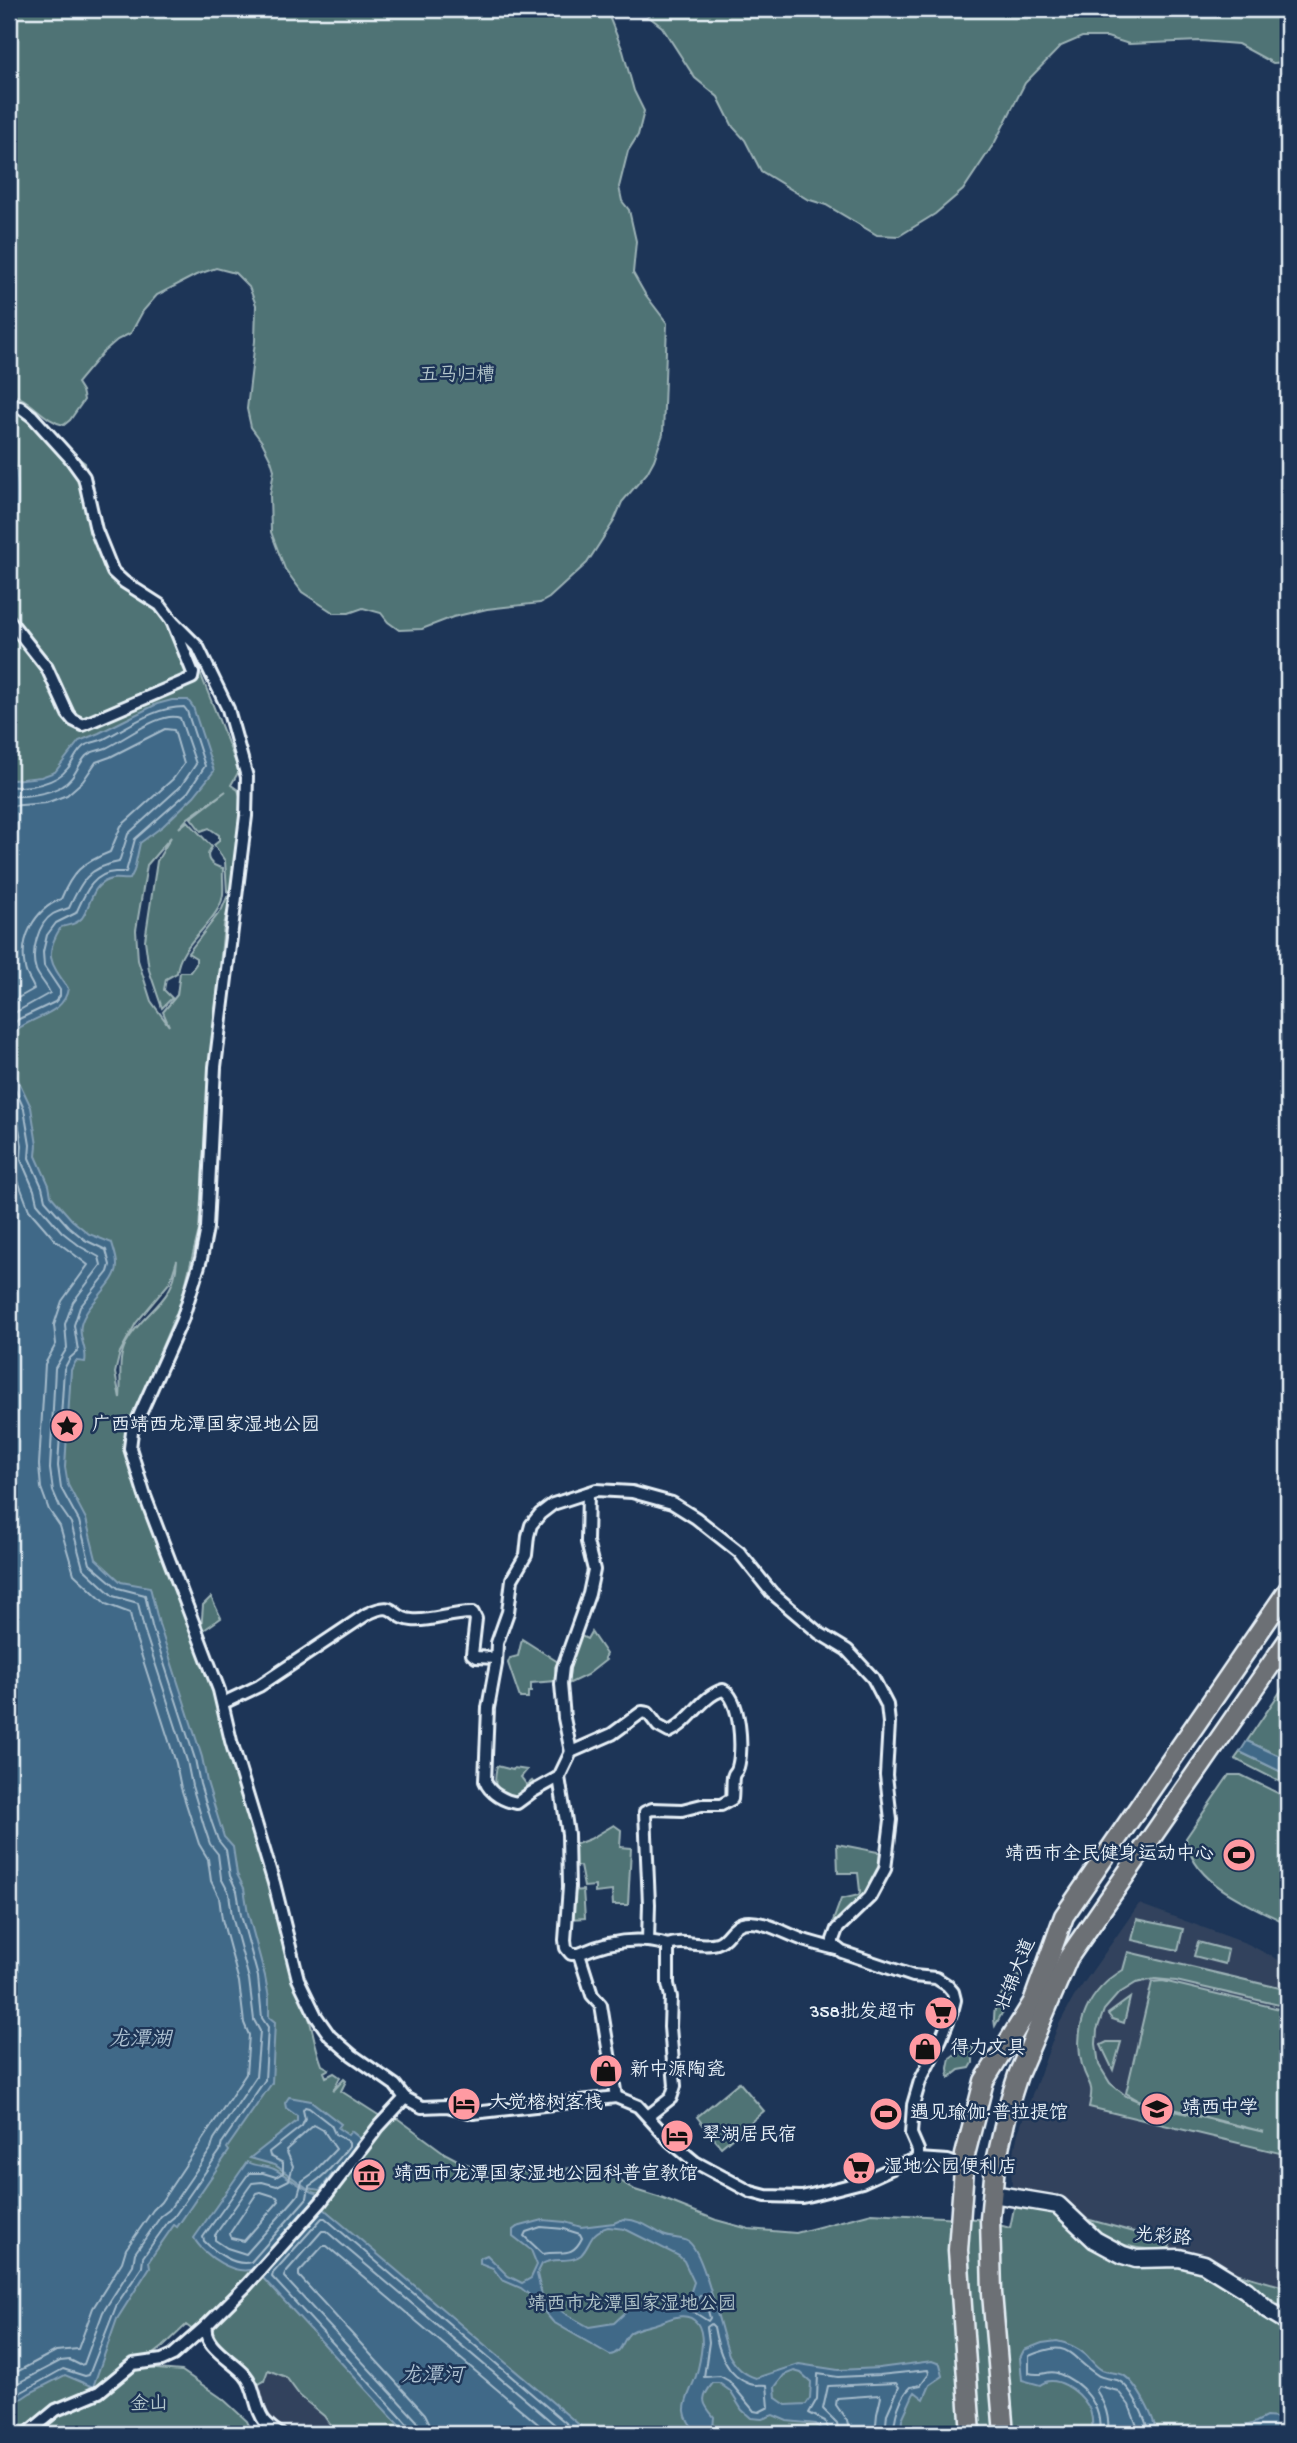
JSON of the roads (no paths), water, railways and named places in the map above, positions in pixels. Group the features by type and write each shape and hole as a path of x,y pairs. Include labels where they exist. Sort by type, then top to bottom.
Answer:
{"main road":[{"name":"壮锦大道","path":"971,2434 958,2250 963,2166 984,2081 1033,2002 1064,1916 1288,1590"},
{"name":"壮锦大道","path":"1004,2434 990,2250 995,2166 1010,2100 1036,2027 1068,1958 1288,1640"}],"street":[{"path":"9,404 20,407 32,416 84,477 96,530 113,572 160,605 198,647 228,709 247,777 246,816 215,1067 207,1228 201,1259 182,1320 132,1432 130,1448 158,1532 223,1703 301,1985 316,2016 330,2036 345,2050 395,2085 405,2098 422,2108 447,2106 473,2113 616,2097 638,2106 670,2141 695,2162 751,2192 766,2196 811,2195 862,2182 918,2159 948,2161 963,2166"},
{"path":"9,620 47,668 68,714 83,725 192,678 193,673 172,621"},
{"path":"559,1777 532,1791 517,1803 498,1795 486,1785 488,1708 497,1643 508,1612 512,1579 525,1559 531,1525 552,1504 588,1493 613,1489 663,1500 687,1511 743,1556 780,1600 819,1633 847,1650 880,1689 887,1705 889,1723 886,1775 891,1820 887,1858 876,1888 834,1934 833,1945 836,1949"},
{"path":"588,1493 587,1542 594,1570 561,1684 571,1752 559,1777 568,1834 569,1886 565,1940 568,1952 579,1954 617,1941 648,1941 668,1945 715,1944 723,1940 734,1926 748,1922 766,1925 897,1972 919,1978 936,1978 947,1985 955,2000 942,2039 920,2081 913,2105 911,2134 918,2150 918,2159"},
{"path":"223,1703 259,1686 367,1614 383,1607 391,1609 402,1618 412,1620 473,1613 477,1619 472,1654 476,1657 496,1658"},
{"path":"571,1752 612,1734 642,1712 648,1713 658,1726 669,1732 715,1692 726,1691 733,1699 741,1746 734,1775 733,1799 722,1805 702,1805 682,1810 652,1809 644,1815 647,1829 648,1941"},
{"path":"648,2116 671,2098 675,2086 668,1945"},
{"path":"579,1954 592,1996 602,2009 616,2097"},
{"path":"27,2434 56,2410 99,2392 132,2364 157,2361 173,2355 206,2326 312,2212 379,2126 405,2098"},
{"name":"光彩路","path":"993,2194 1058,2205 1095,2241 1123,2255 1136,2259 1179,2258 1204,2264 1246,2290 1268,2311 1288,2322"},
{"path":"206,2326 205,2331 211,2345 234,2362 249,2380 261,2415 280,2434"}],"water":[{"path":"9,450 16,472 18,501 9,553"},
{"name":"龙潭湖","path":"188,700 193,707 214,771 194,796 163,826 140,843 130,879 113,879 100,884 82,918 61,927 52,945 51,959 68,988 66,997 55,1009 15,1031 12,1046 13,1069 31,1107 37,1145 36,1156 51,1196 72,1220 89,1234 112,1243 115,1254 117,1265 113,1279 89,1309 81,1325 85,1362 76,1361 71,1370 65,1467 68,1485 86,1519 96,1559 121,1582 150,1587 219,1821 224,1837 233,1847 237,1874 244,1888 265,1976 269,2017 275,2022 272,2083 177,2227 174,2225 149,2261 150,2267 117,2319 93,2387 65,2375 9,2407 9,778 13,780 41,777 55,772 79,741 157,704"},
{"path":"1247,1741 1288,1760 1288,1775 1240,1752"},
{"path":"289,2097 311,2101 341,2124 338,2128 348,2135 351,2131 361,2139 338,2173 333,2173 320,2190 307,2188 275,2165 250,2158 297,2121 297,2116 286,2108 285,2103"},
{"path":"247,2162 274,2169 307,2190 319,2194 256,2268 239,2270 212,2258 194,2238"},
{"name":"龙潭河","path":"323,2208 590,2434 407,2434 261,2276"},
{"path":"623,2219 634,2221 666,2236 689,2242 707,2278 729,2355 740,2370 751,2376 756,2378 799,2364 838,2370 932,2361 940,2364 943,2376 930,2385 924,2399 915,2392 902,2419 901,2434 825,2434 816,2424 787,2421 773,2415 762,2419 751,2418 742,2410 730,2391 719,2383 713,2383 704,2401 714,2417 713,2429 717,2434 699,2434 685,2413 702,2344 699,2327 692,2319 675,2317 631,2332 618,2352 610,2355 553,2322 521,2288 502,2280 493,2268 480,2263 480,2258 487,2255 508,2276 522,2283 531,2278 537,2265 531,2250 513,2236 513,2230 517,2227 543,2220 581,2227 614,2223","holes":["608,2227 625,2229 679,2256 694,2282 689,2297 671,2305 639,2305 629,2309 614,2323 589,2327 564,2313 542,2295 537,2274 542,2264 552,2260 577,2258 597,2232","794,2371 801,2373 811,2382 810,2398 806,2404 786,2405 776,2398 775,2387 784,2375"]},
{"path":"1057,2341 1080,2350 1102,2370 1123,2375 1128,2379 1149,2411 1156,2434 1092,2434 1090,2409 1073,2390 1059,2382 1040,2385 1022,2380 1020,2358 1024,2350"},
{"path":"1266,2417 1277,2418 1288,2427 1288,2434 1245,2431 1218,2434 1252,2424"}],"place":[{"name":"广西靖西龙潭国家湿地公园","path":"67,1426"},
{"name":"靖西市全民健身运动中心","path":"1239,1855"},
{"name":"358批发超市","path":"941,2013"},
{"name":"得力文具","path":"925,2049"},
{"name":"新中源陶瓷","path":"606,2071"},
{"name":"大觉榕树客栈","path":"464,2104"},
{"name":"靖西中学","path":"1157,2109"},
{"name":"遇见瑜伽·普拉提馆","path":"886,2114"},
{"name":"翠湖居民宿","path":"677,2136"},
{"name":"湿地公园便利店","path":"859,2168"},
{"name":"靖西市龙潭国家湿地公园科普宣教馆","path":"369,2175"}],"park label":[{"name":"五马归槽","path":"457,376"},
{"name":"靖西市龙潭国家湿地公园","path":"632,2305"},
{"name":"金山","path":"149,2405"}]}
